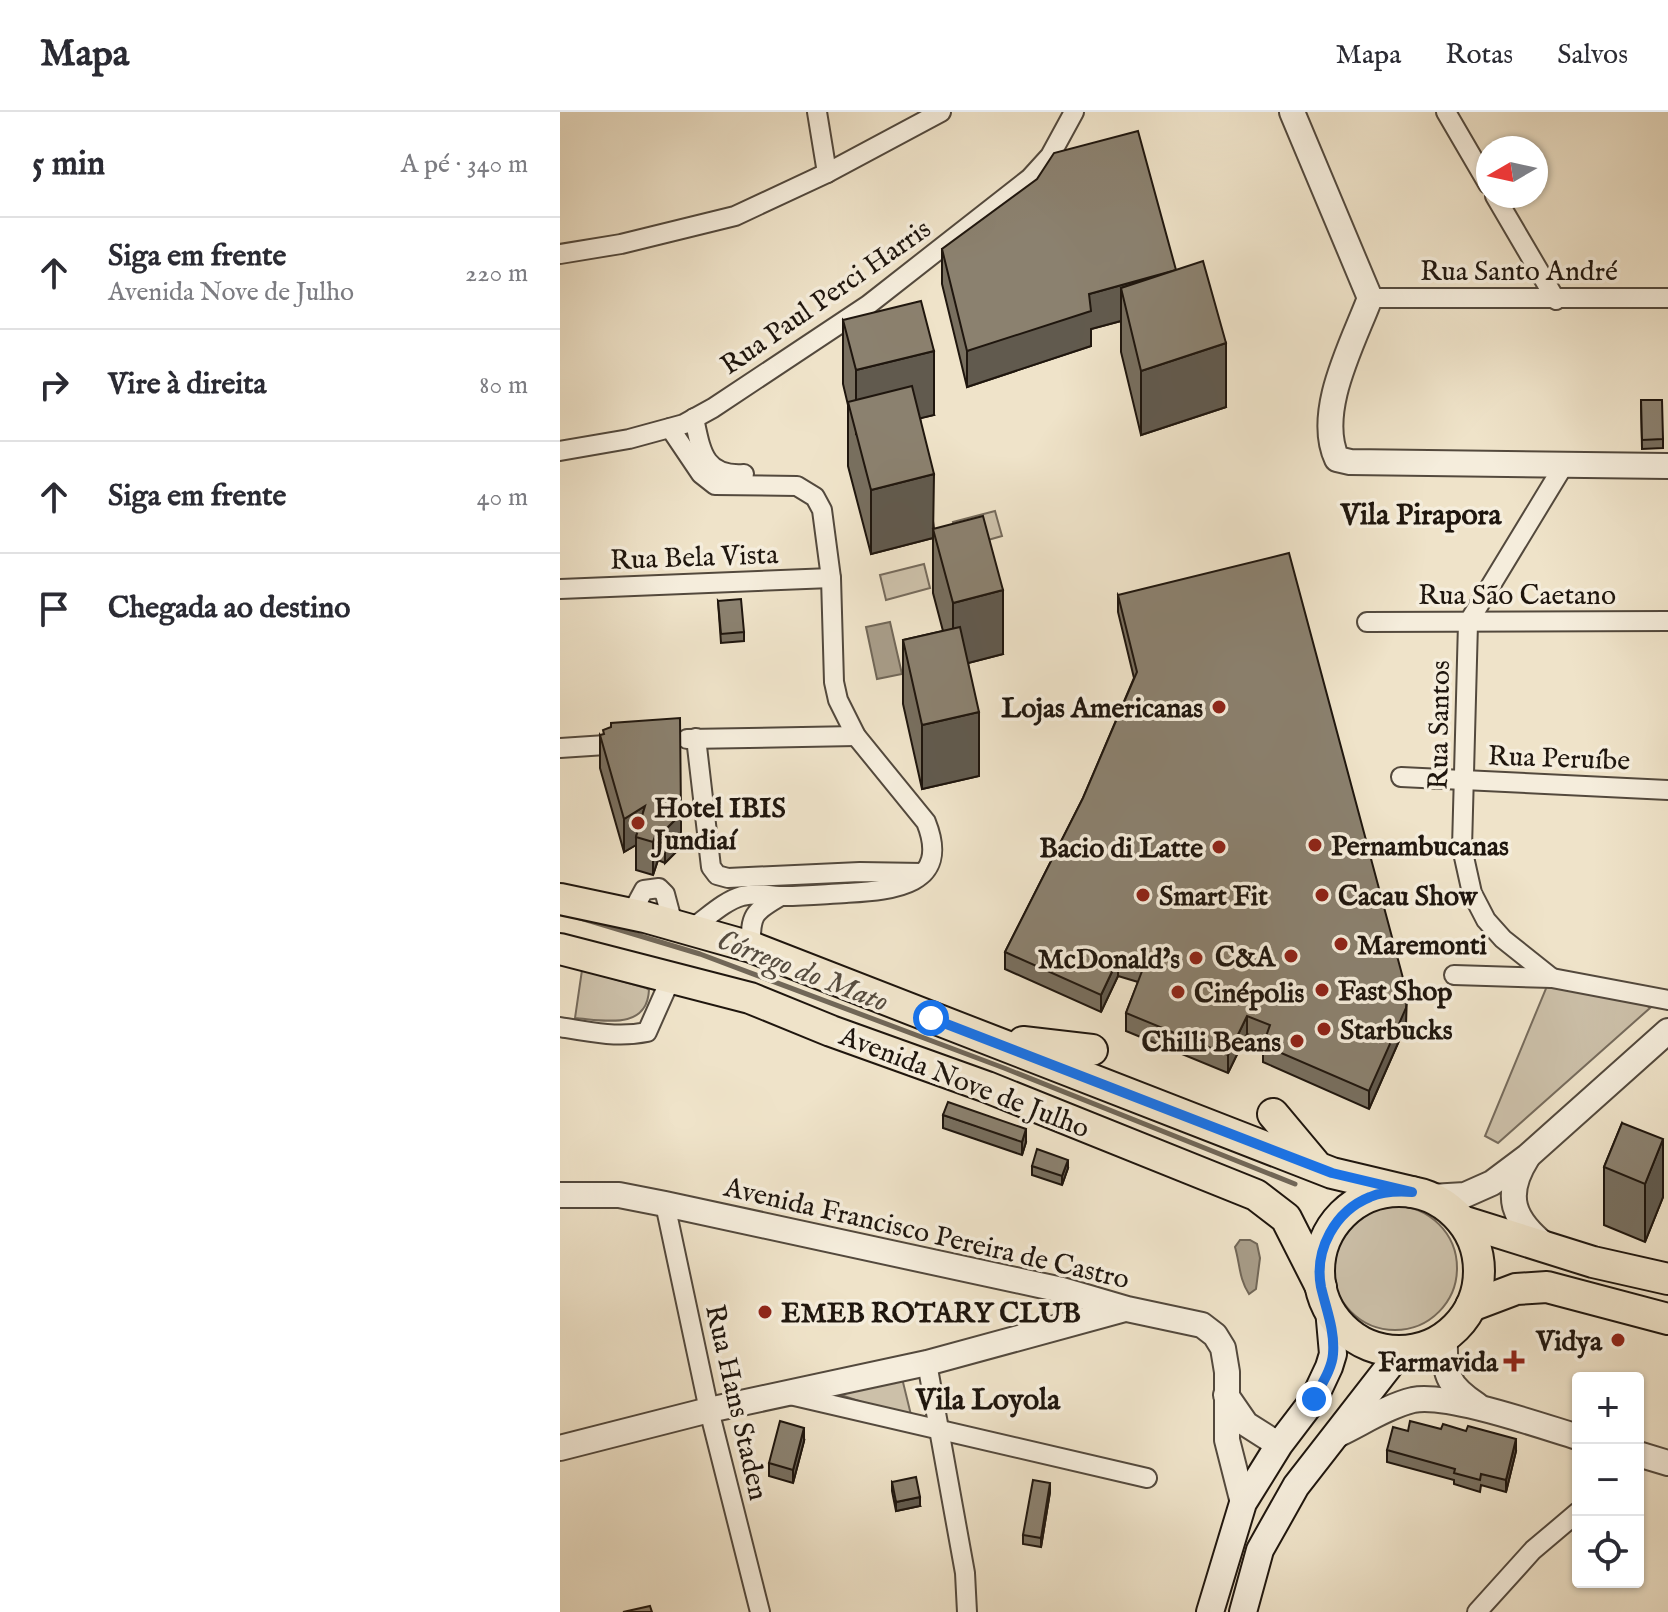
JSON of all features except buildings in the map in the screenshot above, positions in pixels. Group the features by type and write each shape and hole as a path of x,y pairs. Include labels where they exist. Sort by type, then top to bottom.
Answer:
{"main road":[{"name":"Avenida Nove de Julho","path":"560,899 682,926 751,947 1318,1168 1422,1194"},
{"name":"Avenida Nove de Julho","path":"560,949 750,998 831,1031 987,1087 1256,1195 1286,1218 1325,1298"},
{"path":"992,1041 1092,1050"},
{"path":"1273,1114 1318,1168"},
{"path":"1210,1612 1243,1503 1279,1445 1314,1399 1329,1367 1333,1354 1325,1298 1322,1254 1324,1243 1335,1224 1350,1208 1369,1197 1390,1191 1422,1194 1447,1207 1462,1221 1473,1239 1479,1269 1471,1306 1460,1323 1432,1345 1401,1351 1360,1341 1342,1328 1325,1298"},
{"path":"1462,1221 1593,1262 1668,1279"},
{"path":"1471,1306 1516,1289 1547,1287 1668,1319"},
{"path":"1243,1612 1268,1534 1296,1486 1401,1351"}],"street":[{"path":"817,112 827,173"},
{"path":"560,254 621,244 735,216 827,173 941,112"},
{"name":"Rua Paul Perci Harris","path":"560,451 670,428 694,418 775,369 868,305 1030,178 1050,156 1074,112"},
{"path":"1292,112 1370,298 1330,410 1329,434 1337,459 1350,462 1668,466"},
{"path":"1446,112 1476,163"},
{"path":"1502,208 1556,300"},
{"name":"Rua Santo André","path":"1370,298 1668,298"},
{"path":"694,418 701,447 711,468 735,475 785,472 806,476 818,483 831,507 835,531 831,578"},
{"path":"670,428 707,481 726,486 797,486 815,497 822,510 831,578 834,682 841,709 856,736 926,822 932,837 932,850 923,873 911,883 889,890 742,896 682,926"},
{"name":"Rua Santos","path":"1552,978 1503,939 1486,920 1472,893 1462,848 1468,623 1564,465"},
{"name":"Rua Bela Vista","path":"560,589 831,578"},
{"name":"Rua São Caetano","path":"1367,622 1668,621"},
{"path":"666,740 856,736"},
{"path":"696,738 713,872 728,878 860,872 923,873"},
{"path":"560,748 635,743"},
{"name":"Rua Peruíbe","path":"1401,777 1668,790"},
{"path":"751,947 750,929 755,912 781,896"},
{"path":"1454,975 1552,978 1668,1000"},
{"path":"560,1027 632,1035 647,1032 671,978"},
{"path":"1422,1194 1455,1197 1484,1188 1528,1156 1668,1031"},
{"path":"1528,1156 1517,1174 1514,1204 1521,1224 1548,1247"},
{"name":"Avenida Francisco Pereira de Castro","path":"560,1195 619,1195 665,1204 1062,1290 1127,1309 1202,1325 1215,1335 1223,1348 1227,1372 1227,1440 1243,1503"},
{"name":"Rua Hans Staden","path":"665,1204 709,1410 760,1612"},
{"path":"560,1448 709,1410 790,1395 927,1363 1127,1309"},
{"path":"1445,1337 1446,1369 1451,1385 1486,1411"},
{"path":"927,1363 965,1573 967,1612"},
{"path":"790,1395 1147,1478"},
{"path":"1226,1395 1246,1424 1279,1445"},
{"path":"1339,1434 1413,1400 1442,1400 1572,1435"},
{"path":"1477,1612 1533,1550 1573,1516"}],"shaded area":[{"path":"995,511 1002,536 960,548 953,522"},
{"path":"924,564 930,588 886,600 880,575"},
{"path":"890,622 902,674 877,679 866,627"},
{"path":"582,970 649,990 641,1012 622,1020 575,1018"},
{"path":"1547,986 1638,999 1650,1008 1498,1143 1485,1136"},
{"path":"1395,1206 1419,1211 1439,1224 1452,1244 1457,1268 1452,1292 1439,1312 1419,1325 1395,1330 1371,1325 1351,1312 1338,1292 1333,1268 1338,1244 1351,1224 1371,1211"},
{"path":"1240,1240 1257,1244 1260,1258 1256,1289 1249,1294 1241,1277 1235,1247"},
{"path":"901,1374 912,1419 835,1393"}],"waterway":[{"name":"Córrego do Mato","path":"577,917 700,954 1004,1068 1295,1184"}],"place":[{"name":"Lojas Americanas","path":"1219,707"},
{"name":"Hotel IBIS Jundiaí","path":"638,823"},
{"name":"Pernambucanas","path":"1315,845"},
{"name":"Bacio di Latte","path":"1219,847"},
{"name":"Smart Fit","path":"1143,895"},
{"name":"Cacau Show","path":"1322,895"},
{"name":"Maremonti","path":"1341,944"},
{"name":"C&A","path":"1291,956"},
{"name":"McDonald's","path":"1196,958"},
{"name":"Fast Shop","path":"1322,990"},
{"name":"Cinépolis","path":"1178,992"},
{"name":"Starbucks","path":"1324,1029"},
{"name":"Chilli Beans","path":"1297,1041"},
{"name":"EMEB ROTARY CLUB","path":"765,1312"},
{"name":"Vidya","path":"1618,1340"},
{"name":"Farmavida","path":"1514,1361"}],"district":[{"name":"Vila Pirapora","path":"1421,514"},
{"name":"Vila Loyola","path":"988,1399"}],"route":[{"path":"931,1018 1332,1173 1412,1192 1390,1191 1369,1197 1350,1208 1335,1224 1324,1243 1320,1265 1321,1287 1329,1309 1333,1354 1314,1399"}]}
